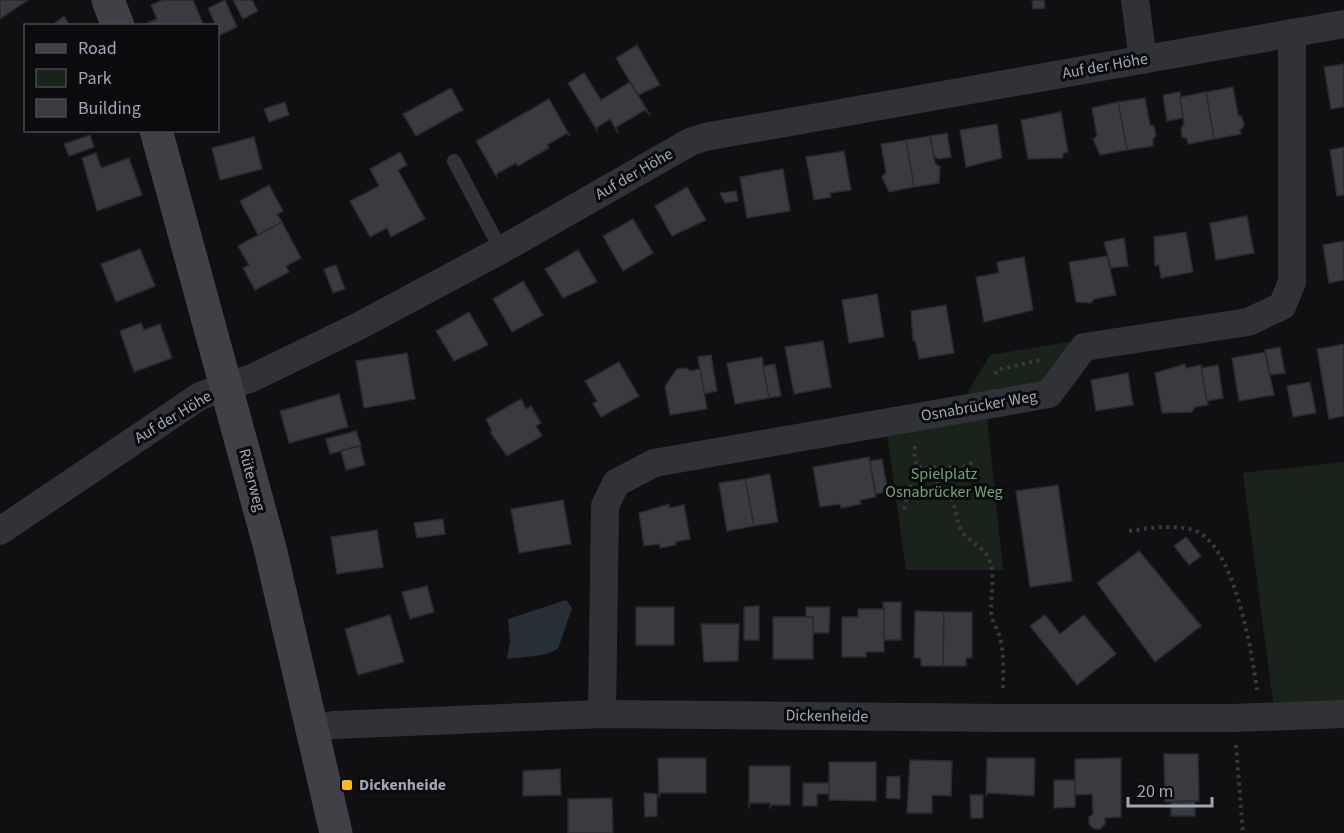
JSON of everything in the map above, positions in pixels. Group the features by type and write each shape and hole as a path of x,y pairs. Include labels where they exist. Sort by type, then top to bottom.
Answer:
{"street":[{"path":"108,0 117,24"},
{"path":"1135,0 1143,60"},
{"name":"Auf der Höhe","path":"0,531 200,396 252,378 359,326 501,250 690,142 705,137 1344,24"},
{"name":"Osnabrücker Weg","path":"602,714 604,506 616,483 654,463 1049,394 1084,347 1248,322 1282,306 1292,282 1292,33"},
{"name":"Rüterweg","path":"157,132 228,387 270,548 336,833"},
{"name":"Dickenheide","path":"311,729 334,725 602,714 1003,718 1344,714"}],"lane":[{"path":"454,162 501,250"}],"path":[{"path":"925,415 922,439 914,447 918,467 925,478 949,493 961,530 989,558 992,576 991,616 1000,636 1003,656 1003,718"},
{"path":"918,467 930,469 941,466 954,470 973,462"},
{"path":"904,509 914,473 918,467"},
{"path":"1129,531 1170,526 1196,530 1219,550 1243,619 1254,668 1246,716 1243,833"}],"green space":[{"path":"1074,341 1042,387 962,402 990,355"},
{"name":"Spielplatz Osnabrücker Weg","path":"987,417 1003,570 906,570 887,434"},
{"path":"1344,462 1344,707 1274,709 1243,473"}],"shaded area":[{"path":"566,600 572,608 558,649 539,655 507,659 510,641 508,619"}],"building":[{"path":"0,0 28,0 0,19"},
{"path":"163,0 193,0 203,24 147,24 157,19 151,5"},
{"path":"225,0 237,27 220,35 219,24 215,24 208,8"},
{"path":"233,0 252,0 258,11 243,19"},
{"path":"1032,0 1044,0 1045,8 1033,9"},
{"path":"64,16 69,24 54,24"},
{"path":"637,45 660,85 638,95 616,58"},
{"path":"1344,64 1344,107 1331,109 1324,67"},
{"path":"584,73 601,100 630,82 650,115 645,110 616,127 618,133 610,119 596,128 598,132 568,83"},
{"path":"1233,87 1238,115 1242,117 1244,126 1240,130 1241,134 1214,139 1206,92"},
{"path":"451,88 463,110 416,136 403,114"},
{"path":"1180,92 1183,118 1167,121 1163,95"},
{"path":"1206,92 1214,139 1188,144 1187,139 1182,137 1181,128 1184,125 1180,97"},
{"path":"1145,98 1150,125 1154,126 1156,136 1153,139 1153,146 1127,150 1118,102"},
{"path":"549,99 570,136 567,133 547,145 549,148 518,166 516,163 496,174 497,178 476,141"},
{"path":"285,102 289,115 269,122 264,109"},
{"path":"1118,102 1127,150 1100,155 1093,139 1097,136 1092,108"},
{"path":"1061,112 1068,152 1064,153 1062,158 1028,159 1021,120"},
{"path":"997,124 1002,158 966,167 960,130"},
{"path":"947,133 951,157 939,159 934,157 930,136"},
{"path":"90,135 94,147 69,156 64,144"},
{"path":"930,136 935,163 940,167 939,183 914,187 906,140"},
{"path":"254,137 262,169 220,180 212,148"},
{"path":"906,140 914,187 889,192 882,177 886,172 881,144"},
{"path":"1344,147 1344,195 1337,196 1330,150"},
{"path":"844,151 851,190 830,193 831,197 814,200 806,157"},
{"path":"400,152 407,165 398,170 425,219 391,237 387,228 370,237 350,201 379,186 370,169"},
{"path":"96,153 101,168 129,158 142,195 97,211 82,158"},
{"path":"783,169 790,211 747,218 740,177"},
{"path":"269,185 283,211 277,214 282,222 258,235 240,201"},
{"path":"687,187 706,220 672,236 655,206"},
{"path":"736,191 738,201 725,203 720,193"},
{"path":"1247,216 1254,253 1216,260 1210,223"},
{"path":"633,219 653,253 623,271 603,236"},
{"path":"282,222 301,258 286,266 289,272 255,290 243,268 249,265 238,246"},
{"path":"1186,232 1193,272 1161,278 1159,265 1155,266 1154,237"},
{"path":"1124,238 1128,266 1111,268 1104,242"},
{"path":"1344,241 1344,280 1329,283 1323,245"},
{"path":"140,249 155,286 116,302 101,264"},
{"path":"578,250 597,282 563,298 545,269"},
{"path":"1107,256 1116,295 1094,299 1091,303 1076,302 1069,262"},
{"path":"1024,257 1033,310 984,322 976,277 999,273 997,262"},
{"path":"336,265 345,289 333,293 324,269"},
{"path":"523,281 543,315 512,332 493,299"},
{"path":"877,294 884,337 849,343 842,300"},
{"path":"946,305 954,353 919,359 916,343 913,340 911,311"},
{"path":"469,312 488,345 454,361 436,331"},
{"path":"141,323 144,330 160,324 172,358 134,372 120,331"},
{"path":"823,341 831,387 794,394 785,347"},
{"path":"1344,344 1344,416 1329,419 1317,349"},
{"path":"1280,347 1285,373 1270,375 1265,350"},
{"path":"1265,352 1274,395 1239,401 1232,358"},
{"path":"407,353 415,399 364,408 356,361"},
{"path":"711,355 717,391 704,394 698,357"},
{"path":"762,357 769,398 735,404 727,363"},
{"path":"619,362 639,396 601,417 593,404 597,401 585,381"},
{"path":"775,364 781,396 769,398 763,366"},
{"path":"1185,364 1186,368 1201,365 1208,405 1195,407 1192,412 1162,413 1155,373"},
{"path":"1218,365 1223,398 1207,401 1201,368"},
{"path":"686,368 691,371 700,369 707,409 670,415 665,386 677,369"},
{"path":"1128,373 1133,405 1096,411 1091,380"},
{"path":"1310,382 1316,413 1293,417 1287,386"},
{"path":"339,394 348,427 289,443 280,411"},
{"path":"521,399 526,409 531,406 541,423 536,426 542,436 507,456 490,432 492,431 486,419"},
{"path":"356,431 361,445 330,454 326,439"},
{"path":"360,446 365,465 346,470 341,451"},
{"path":"869,457 876,497 860,500 861,504 841,508 840,504 820,507 813,467"},
{"path":"882,459 888,492 876,494 870,461"},
{"path":"770,474 778,522 754,526 745,479"},
{"path":"745,479 754,526 727,531 719,483"},
{"path":"1058,485 1072,581 1030,587 1016,491"},
{"path":"563,500 571,544 519,553 511,509"},
{"path":"669,504 669,508 684,505 690,539 660,548 659,544 644,546 639,513"},
{"path":"443,519 445,534 417,538 414,523"},
{"path":"377,530 383,567 337,574 331,537"},
{"path":"1186,537 1201,556 1189,565 1174,546"},
{"path":"1139,551 1201,626 1155,662 1097,583"},
{"path":"427,586 434,612 410,619 402,592"},
{"path":"883,602 901,602 901,640 884,640"},
{"path":"759,606 759,640 744,640 744,607"},
{"path":"636,607 674,607 674,645 636,645"},
{"path":"806,607 830,607 829,633 813,633 813,617 806,617"},
{"path":"858,609 884,609 884,652 866,652 866,657 842,657 842,617 858,617"},
{"path":"915,611 944,612 943,666 921,666 921,658 914,658"},
{"path":"944,612 972,612 972,658 966,658 966,666 943,666"},
{"path":"390,615 404,662 358,675 345,629"},
{"path":"1045,615 1060,634 1084,615 1116,654 1077,685 1030,626"},
{"path":"773,617 813,617 813,659 773,659"},
{"path":"701,624 739,624 738,661 704,662"},
{"path":"1164,754 1198,754 1199,801 1165,802"},
{"path":"658,758 706,758 706,793 660,793 659,798"},
{"path":"987,758 1035,758 1034,796 988,793 986,796"},
{"path":"1121,758 1121,817 1105,818 1105,824 1100,829 1094,829 1089,824 1089,817 1093,814 1092,794 1075,795 1075,759"},
{"path":"910,760 952,761 951,796 932,795 932,813 907,813"},
{"path":"829,762 876,762 876,801 829,800"},
{"path":"749,766 790,766 790,805 771,805 770,809 770,803 750,803 749,809"},
{"path":"560,769 561,795 523,796 523,771"},
{"path":"900,776 900,799 886,798 887,777"},
{"path":"1054,780 1075,780 1075,807 1054,808"},
{"path":"803,783 829,783 829,794 817,794 817,806 803,806"},
{"path":"644,793 657,794 657,816 645,817"},
{"path":"970,795 983,795 983,818 971,818"},
{"path":"612,798 613,833 568,833 568,799"},
{"path":"1195,801 1195,816 1171,816 1171,802"}],"place":[{"name":"Dickenheide","path":"347,785"}]}
